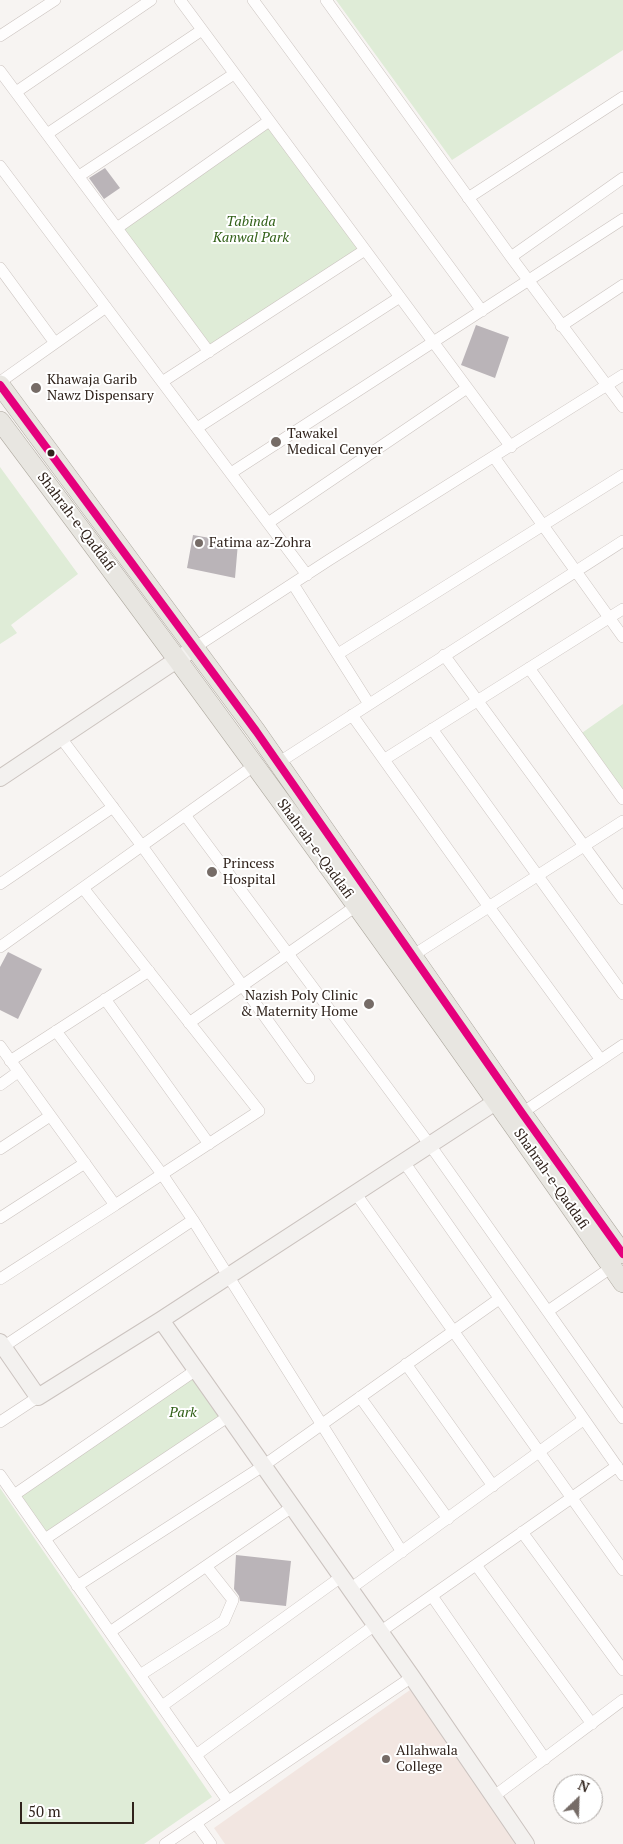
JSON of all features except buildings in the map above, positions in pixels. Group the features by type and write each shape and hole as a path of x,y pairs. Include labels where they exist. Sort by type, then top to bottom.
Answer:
{"main road":[{"name":"Shahrah-e-Qaddafi","path":"0,384 278,762 522,1113 618,1261 623,1283"},
{"name":"Shahrah-e-Qaddafi","path":"0,421 178,659 497,1101 618,1261"}],"street":[{"path":"0,36 55,0"},
{"path":"16,92 151,0"},
{"path":"180,0 511,447"},
{"path":"253,0 482,311"},
{"path":"326,0 511,257 623,407"},
{"path":"47,134 202,30"},
{"path":"0,72 209,352"},
{"path":"79,176 234,74"},
{"path":"468,198 623,97"},
{"path":"117,228 269,121"},
{"path":"0,166 307,575"},
{"path":"511,257 623,178"},
{"path":"230,473 623,219"},
{"path":"162,382 365,250"},
{"path":"0,268 55,343"},
{"path":"562,326 623,285"},
{"path":"197,428 400,297"},
{"path":"0,384 106,307"},
{"path":"0,778 194,648 623,375"},
{"path":"268,523 467,388"},
{"path":"494,457 623,637"},
{"path":"338,654 623,475"},
{"path":"278,762 623,541"},
{"path":"293,584 369,704"},
{"path":"385,759 623,609"},
{"path":"444,656 623,899"},
{"path":"529,668 623,799"},
{"path":"352,715 601,1060"},
{"path":"432,729 623,994"},
{"path":"61,738 142,846 309,1078"},
{"path":"0,947 255,765"},
{"path":"0,884 112,807"},
{"path":"185,815 430,1145 623,1418"},
{"path":"412,956 623,821"},
{"path":"0,1279 259,1111 83,888"},
{"path":"190,1023 356,906"},
{"path":"10,1061 149,971"},
{"path":"105,1000 209,1144"},
{"path":"56,1031 162,1174 193,1220 402,1552"},
{"path":"522,1113 623,1045"},
{"path":"0,1046 115,1205"},
{"path":"0,1085 18,1072"},
{"path":"0,1422 162,1320 497,1101"},
{"path":"0,1149 50,1116"},
{"path":"196,1755 377,1629 432,1596 571,1497 620,1471 404,1162"},
{"path":"0,1218 85,1163"},
{"path":"356,1194 623,1570"},
{"path":"38,1397 2,1345 193,1220"},
{"path":"548,1311 618,1261"},
{"path":"77,1586 263,1466 500,1299"},
{"path":"162,1320 412,1677 526,1844"},
{"path":"406,1364 493,1486"},
{"path":"14,1495 196,1370"},
{"path":"360,1397 448,1519"},
{"path":"45,1539 228,1416"},
{"path":"162,1706 346,1583 402,1552 583,1420"},
{"path":"0,1475 228,1801"},
{"path":"110,1632 292,1507"},
{"path":"522,1532 623,1670"},
{"path":"476,1565 592,1724"},
{"path":"140,1675 224,1621 233,1600 206,1566"},
{"path":"432,1596 545,1759"},
{"path":"165,1844 412,1677"},
{"path":"493,1797 623,1700"},
{"path":"196,1823 211,1844"}],"shaded area":[{"name":"Allahwala College","path":"410,1690 519,1844 225,1844 214,1828"}],"green space":[{"path":"336,0 623,0 623,50 452,160"},
{"name":"Tabinda Kanwal Park","path":"269,121 365,250 209,352 117,228"},
{"path":"0,467 78,574 11,625 17,633 0,644"},
{"path":"623,704 623,798 579,735"},
{"name":"Park","path":"196,1370 229,1416 45,1539 14,1495"},
{"path":"0,1488 212,1797 144,1844 0,1844"}],"transit line":[{"path":"0,385 256,731 522,1113 623,1254"}],"place":[{"name":"Khawaja Garib Nawz Dispensary","path":"36,388"},
{"name":"Tawakel Medical Cenyer","path":"276,442"},
{"name":"Fatima az-Zohra","path":"199,543"},
{"name":"Princess Hospital","path":"212,872"},
{"name":"Nazish Poly Clinic & Maternity Home","path":"369,1004"},
{"name":"Allahwala College","path":"386,1759"}]}
